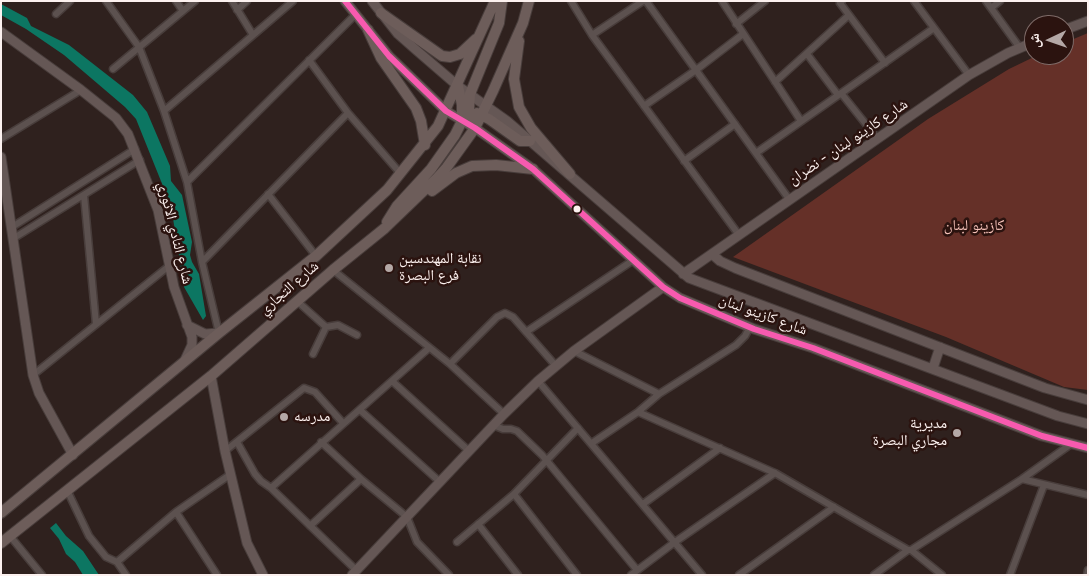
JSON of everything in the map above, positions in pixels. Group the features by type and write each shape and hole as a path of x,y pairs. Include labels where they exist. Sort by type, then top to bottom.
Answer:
{"main road":[{"path":"475,128 466,110 458,86 496,1"},
{"path":"385,228 393,211 431,169 448,146 462,121 470,94 499,23 502,1"},
{"name":"شارع التجاري","path":"1,543 211,376 333,270 385,228 447,167 475,128 484,110 522,23 529,1"},
{"path":"381,13 442,56 450,57 460,54 480,35"},
{"path":"522,23 515,69 517,101 529,125 570,174"},
{"path":"368,30 381,58 416,108 421,121 425,145"},
{"name":"شارع التجاري","path":"1,513 183,364 218,333 316,256 368,209 425,145 438,126 458,86"},
{"path":"446,111 484,110 520,141 530,141"},
{"path":"402,212 416,204 451,176 466,167 487,165 533,169"}],"street":[{"path":"56,14 70,1"},
{"path":"106,1 139,47 164,111 187,182 218,333 200,332 187,324"},
{"path":"176,1 183,11"},
{"path":"113,69 195,1"},
{"path":"232,1 253,35"},
{"path":"237,10 247,1"},
{"path":"164,111 293,1"},
{"name":"شارع كازينو لبنان","path":"346,1 388,56 446,111 475,128 533,169 663,288 686,300 750,327 813,348 1042,436 1088,448"},
{"path":"372,1 398,34 458,86 470,94 484,110"},
{"path":"571,1 592,35 738,235"},
{"path":"592,35 645,1 789,199"},
{"path":"722,1 801,121"},
{"path":"736,24 765,1"},
{"path":"842,1 840,3 849,16 885,63"},
{"path":"914,1 969,75"},
{"path":"986,1 1020,48"},
{"path":"991,8 1000,1"},
{"path":"187,182 356,14"},
{"path":"775,82 849,16"},
{"path":"1074,26 1088,21"},
{"path":"756,153 934,28"},
{"name":"شارع النادي الاثوري","path":"1,32 81,90 123,126 140,160 158,210 174,287 192,337 192,345 183,364"},
{"path":"644,106 743,34"},
{"name":"شارع كازينو لبنان - نضران","path":"683,274 969,75 1024,46"},
{"path":"806,54 877,138"},
{"path":"309,60 348,113 401,174"},
{"path":"1,140 81,90"},
{"path":"202,262 348,113"},
{"path":"684,161 735,124"},
{"name":"شارع كازينو لبنان","path":"530,141 683,274 696,281 1058,416 1088,424"},
{"path":"12,227 135,149"},
{"path":"1,157 33,375 39,393 73,455"},
{"path":"14,238 140,160"},
{"path":"268,194 316,256"},
{"path":"84,195 96,324"},
{"path":"712,254 720,261 735,268 1045,388 1088,400"},
{"path":"526,332 632,261"},
{"path":"33,375 169,266"},
{"path":"333,270 450,364 504,414"},
{"path":"237,442 261,481 271,488 310,526 354,573 493,425 538,381 574,351 663,288"},
{"path":"297,301 326,328"},
{"path":"450,364 497,317 505,313 513,318 556,366"},
{"path":"313,354 326,328 338,325 356,335"},
{"path":"592,443 638,412 659,394 736,345 745,336 750,327"},
{"path":"932,368 940,347"},
{"path":"271,488 429,348"},
{"path":"574,351 659,394"},
{"path":"211,376 225,451 247,543 263,575"},
{"path":"392,381 469,451"},
{"path":"538,381 702,575"},
{"path":"225,451 304,388 315,392 344,423"},
{"path":"360,410 440,482"},
{"path":"638,412 775,473 910,550 942,575"},
{"path":"493,425 517,431 546,461 637,570"},
{"path":"457,542 514,494 578,428"},
{"path":"321,442 406,517 417,542 448,574"},
{"path":"874,575 910,550 1022,480 1071,444"},
{"path":"643,504 720,448"},
{"path":"631,575 775,473"},
{"path":"117,562 176,512 230,474"},
{"path":"310,526 361,479"},
{"path":"1022,480 1088,495"},
{"path":"1010,575 1044,485"},
{"path":"67,490 89,536 106,557 117,562 126,575"},
{"path":"514,494 577,575"},
{"path":"739,575 834,507"},
{"path":"176,512 217,575"},
{"path":"478,524 518,575"},
{"path":"10,536 42,575"},
{"path":"1087,575 1088,570"}],"green space":[{"name":"كازينو لبنان","path":"1088,33 1088,390 1064,387 946,337 733,257 928,119 1009,69 1024,62 1024,65 1074,65 1074,39"}],"shaded area":[{"path":"1,4 27,18 31,26 69,45 133,95 147,112 170,166 171,181 182,195 192,242 190,255 199,274 206,316 203,320 184,287 171,206 136,119 125,107 64,55 26,29 1,15"},
{"path":"56,523 66,536 83,551 99,575 83,575 75,562 66,554 59,539 50,528"}],"transit line":[{"path":"345,1 389,56 446,111 475,128 533,169 663,287 680,298 754,329 813,348 1042,436 1088,448"}],"place":[{"name":"نقابة المهندسين فرع البصرة","path":"389,268"},
{"name":"مدرسه","path":"284,417"},
{"name":"مديرية مجاري البصرة","path":"957,433"}]}
